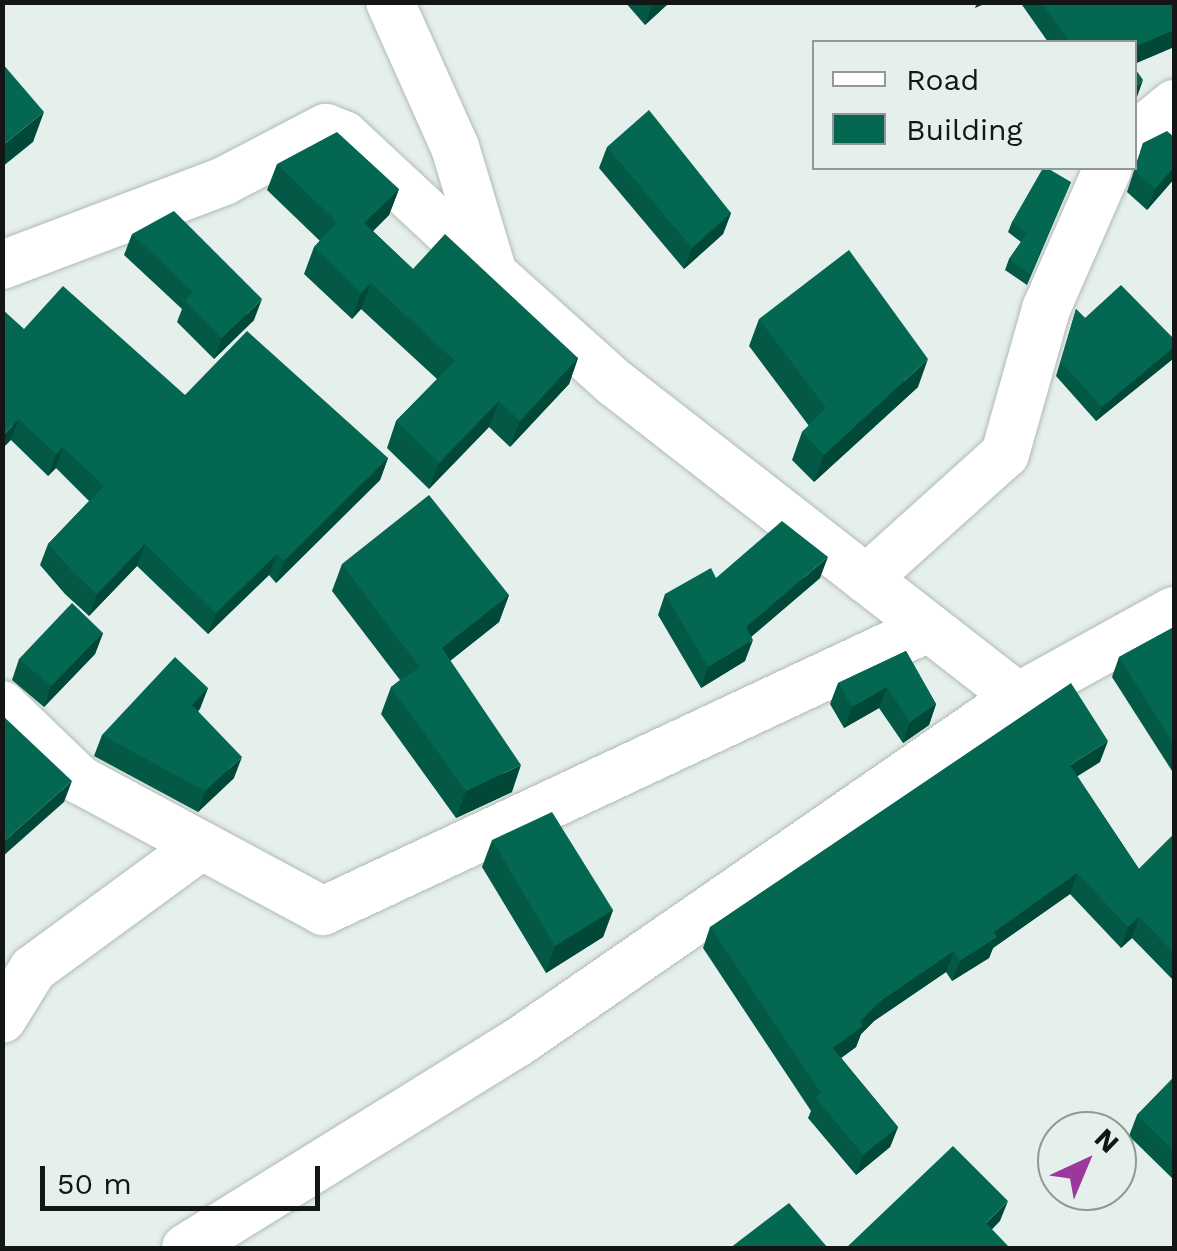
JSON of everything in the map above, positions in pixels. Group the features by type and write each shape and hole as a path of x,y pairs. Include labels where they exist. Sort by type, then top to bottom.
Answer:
{"street":[{"path":"390,2 454,147 492,274"},
{"path":"1137,135 1174,104"},
{"path":"2,265 224,182 326,128 344,134 615,383 1018,697"},
{"path":"866,579 1005,454 1046,309 1107,170"},
{"path":"186,1248 517,1043 1018,697 1174,611"},
{"path":"2,705 80,780 323,911 928,628"},
{"path":"2,1020 33,969 202,846"}],"building":[{"path":"1041,2 1174,2 1174,30 1137,46 1137,40 1069,40"},
{"path":"2,63 44,112 2,146"},
{"path":"649,110 731,213 692,248 607,147"},
{"path":"1167,131 1174,137 1174,167 1155,189 1135,171 1143,143"},
{"path":"337,132 399,189 364,223 413,269 445,234 578,358 520,421 499,401 439,463 396,421 455,361 371,283 361,293 314,247 337,222 277,164"},
{"path":"1042,170 1050,170 1071,182 1030,274 1009,259 1027,233 1012,222"},
{"path":"174,211 262,299 222,338 185,301 193,292 132,234"},
{"path":"849,250 928,359 824,455 802,432 826,408 759,319"},
{"path":"1121,285 1174,339 1174,347 1102,407 1061,362 1076,309 1085,318"},
{"path":"63,286 185,395 247,331 388,458 284,561 277,554 216,613 145,544 97,594 48,544 104,486 63,447 56,454 19,419 2,436 2,309 24,329"},
{"path":"429,495 509,595 442,648 521,765 466,791 391,687 420,667 342,564"},
{"path":"782,521 828,557 746,627 753,640 708,667 665,594 711,568 716,578"},
{"path":"72,603 103,633 51,686 19,659"},
{"path":"1174,627 1174,744 1119,657"},
{"path":"906,651 936,704 910,722 887,687 852,707 838,683"},
{"path":"175,657 208,688 192,705 242,757 205,791 102,735"},
{"path":"1071,683 1108,741 1070,765 1139,869 1174,834 1174,953 1139,917 1128,927 1077,873 994,932 997,937 960,961 954,951 882,1000 860,1021 863,1026 833,1048 898,1127 863,1155 816,1098 821,1093 710,927"},
{"path":"2,715 72,781 2,843"},
{"path":"552,812 613,910 555,946 492,840"},
{"path":"1174,1077 1174,1151 1137,1115"},
{"path":"953,1146 1008,1201 986,1223 1010,1248 846,1248"},
{"path":"789,1203 828,1248 730,1248"}]}
